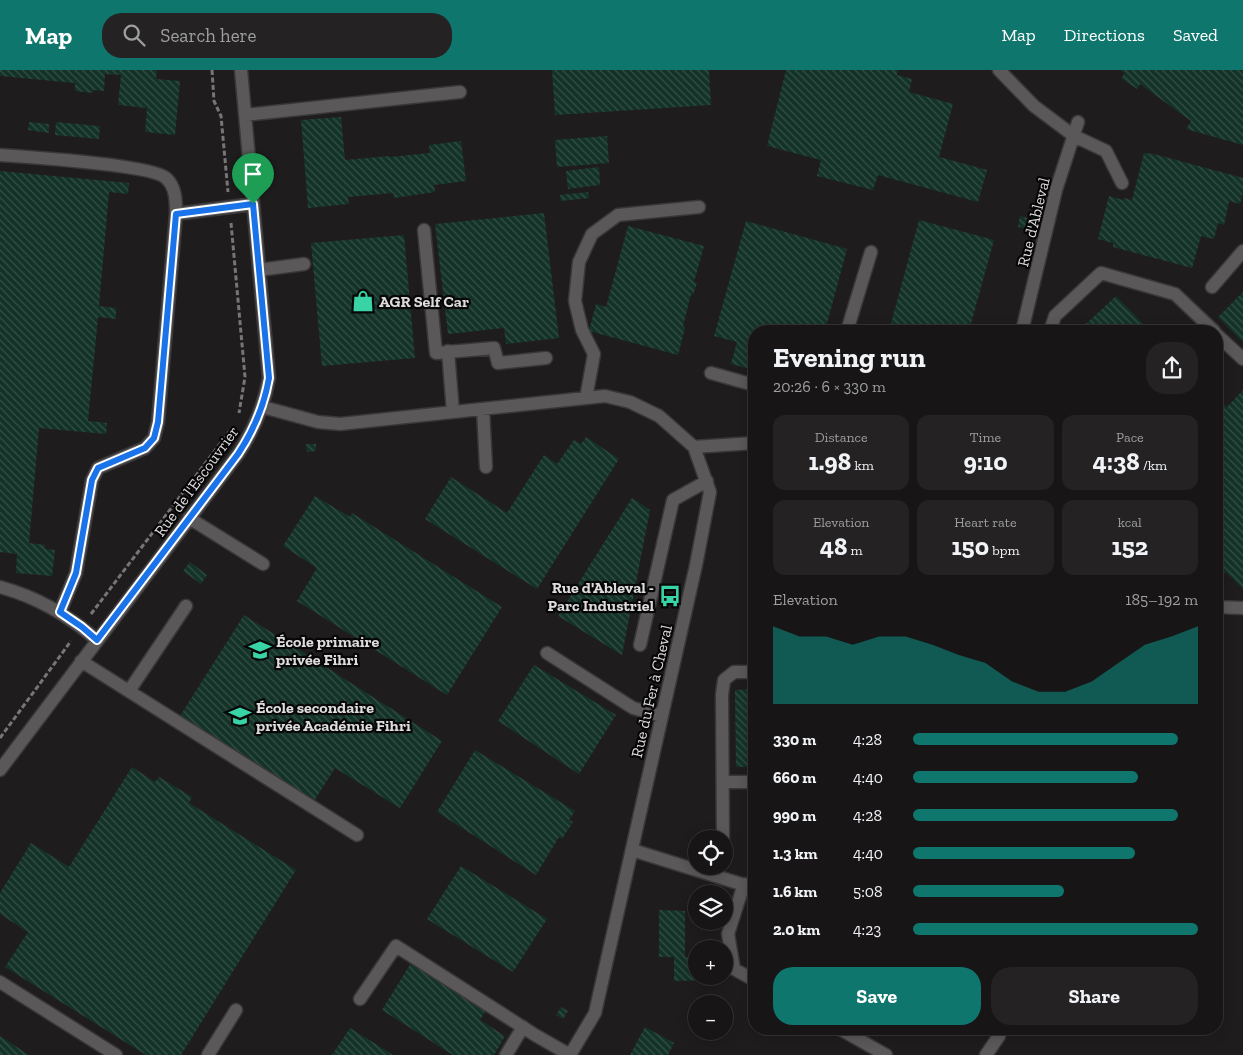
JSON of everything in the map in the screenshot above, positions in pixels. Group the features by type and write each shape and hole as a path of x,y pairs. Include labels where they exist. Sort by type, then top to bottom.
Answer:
{"street":[{"name":"Rue de l'Escouvrier","path":"0,770 242,448 257,423 263,407 269,378 241,70"},
{"path":"999,70 1034,106 1074,136 1106,151 1122,183"},
{"path":"245,115 460,92"},
{"name":"Rue d'Ableval","path":"1023,325 1056,190 1078,122"},
{"path":"0,155 142,169 166,178 176,194 176,214 158,422 154,438 145,448 98,468 92,480 76,573 60,612"},
{"path":"176,214 253,204"},
{"path":"586,398 594,354 582,330 575,301 579,262 592,234 618,215 699,207"},
{"path":"424,230 436,352 494,348 498,364 546,358"},
{"path":"1212,287 1243,251"},
{"path":"849,325 872,252"},
{"path":"259,270 304,264"},
{"path":"1052,325 1055,316 1101,273 1176,294 1208,325"},
{"path":"1223,340 1243,359"},
{"path":"448,351 453,412"},
{"path":"711,373 748,383"},
{"name":"Rue du Fer à Cheval","path":"263,407 318,422 340,424 605,396 630,402 659,416 694,447 710,492 696,565 595,1013 570,1055"},
{"path":"483,409 486,468"},
{"path":"694,447 748,442"},
{"path":"640,645 673,500 707,481"},
{"path":"188,518 263,564"},
{"path":"0,587 22,593 51,606 82,627 97,640"},
{"path":"130,692 186,606"},
{"path":"1223,607 1243,608"},
{"path":"547,653 632,708 662,716"},
{"path":"82,661 357,835"},
{"path":"723,830 722,695 724,680 734,672 748,672"},
{"path":"723,782 748,782"},
{"path":"632,850 688,863"},
{"path":"726,875 748,886"},
{"path":"748,888 728,934 734,969 748,977"},
{"path":"360,999 396,946 570,1055"},
{"path":"0,982 116,1055"},
{"path":"208,1055 236,1010"},
{"path":"506,1055 523,1027"},
{"path":"851,1035 886,1055"},
{"path":"986,1055 999,1035"}],"building":[{"path":"0,70 157,70 156,79 180,81 175,135 145,132 147,108 118,105 121,75 105,74 104,91 93,90 93,93 75,91 75,83 0,76"},
{"path":"552,70 709,70 711,105 555,115"},
{"path":"786,70 898,70 897,75 912,79 909,92 953,104 939,157 987,170 978,202 878,175 873,190 817,176 821,160 767,146"},
{"path":"1120,70 1243,70 1243,145 1186,129 1191,121 1140,84 1137,89 1121,78 1125,73"},
{"path":"341,117 345,160 430,153 429,145 461,141 466,181 434,185 435,192 394,198 393,193 348,197 349,204 308,208 301,120"},
{"path":"29,122 49,124 49,133 28,130"},
{"path":"56,122 100,126 99,139 55,135"},
{"path":"607,136 609,163 557,167 555,140"},
{"path":"1144,153 1243,178 1243,192 1240,204 1229,201 1224,225 1218,223 1214,239 1201,236 1192,268 1113,247 1113,243 1098,239 1109,196 1123,200 1124,198 1132,200"},
{"path":"599,167 600,185 568,189 566,171"},
{"path":"0,171 129,183 128,194 109,192 99,306 116,308 116,319 98,317 88,421 107,423 106,434 39,428 29,543 45,545 45,549 55,550 52,576 16,573 17,554 0,552"},
{"path":"588,192 589,198 561,201 560,195"},
{"path":"544,213 559,338 506,344 504,328 448,334 435,224"},
{"path":"1020,216 1027,218 1025,228 1018,227"},
{"path":"919,220 994,240 971,325 891,325"},
{"path":"746,221 847,249 827,325 748,325 748,368 731,364 737,342 714,336"},
{"path":"628,226 704,246 694,282 697,283 693,295 691,294 683,326 685,328 678,355 589,331 596,304 606,307"},
{"name":"AGR Self Car","path":"404,235 415,358 322,366 311,243"},
{"path":"1243,292 1243,342 1218,317"},
{"path":"1116,296 1144,325 1085,325"},
{"path":"1243,390 1243,589 1226,572 1223,575 1223,403 1227,407"},
{"path":"586,437 619,459 537,589 425,519 451,477 507,513 544,455 557,464 574,440 581,444"},
{"path":"306,444 316,444 316,451 307,452"},
{"path":"315,496 350,517 352,513 502,607 447,695 297,601 317,568 283,546"},
{"path":"632,498 650,510 622,655 558,616"},
{"path":"190,562 207,575 201,584 183,571"},
{"path":"244,615 442,741 400,808 335,768 314,801 180,716"},
{"path":"534,665 616,715 579,774 498,721"},
{"path":"748,689 748,767 736,767 735,690"},
{"path":"475,750 575,811 569,820 573,822 562,839 559,837 536,875 437,812"},
{"path":"132,767 155,782 159,777 192,797 189,803 296,870 181,1055 146,1055 5,967 28,932 0,914 0,893 31,843 69,867"},
{"path":"461,866 547,919 513,972 427,919"},
{"path":"659,910 685,911 685,957 688,957 688,981 674,981 674,957 659,957"},
{"path":"411,963 486,1010 480,1020 505,1036 494,1055 453,1055 382,1010"},
{"path":"561,1007 568,1011 563,1019 556,1015"},
{"path":"645,1027 674,1043 668,1055 630,1055"},
{"path":"350,1028 393,1055 332,1055"},
{"path":"0,1036 29,1055 0,1055"}],"place":[{"name":"AGR Self Car","path":"363,301"},
{"name":"Rue d'Ableval - Parc Industriel","path":"670,596"},
{"name":"École primaire privée Fihri","path":"260,650"},
{"name":"École secondaire privée Académie Fihri","path":"240,716"}],"route":[{"path":"253,204 269,378 263,407 251,435 238,454 97,640 60,612 76,573 92,480 98,468 145,448 154,438 158,422 176,214 253,204"}]}
